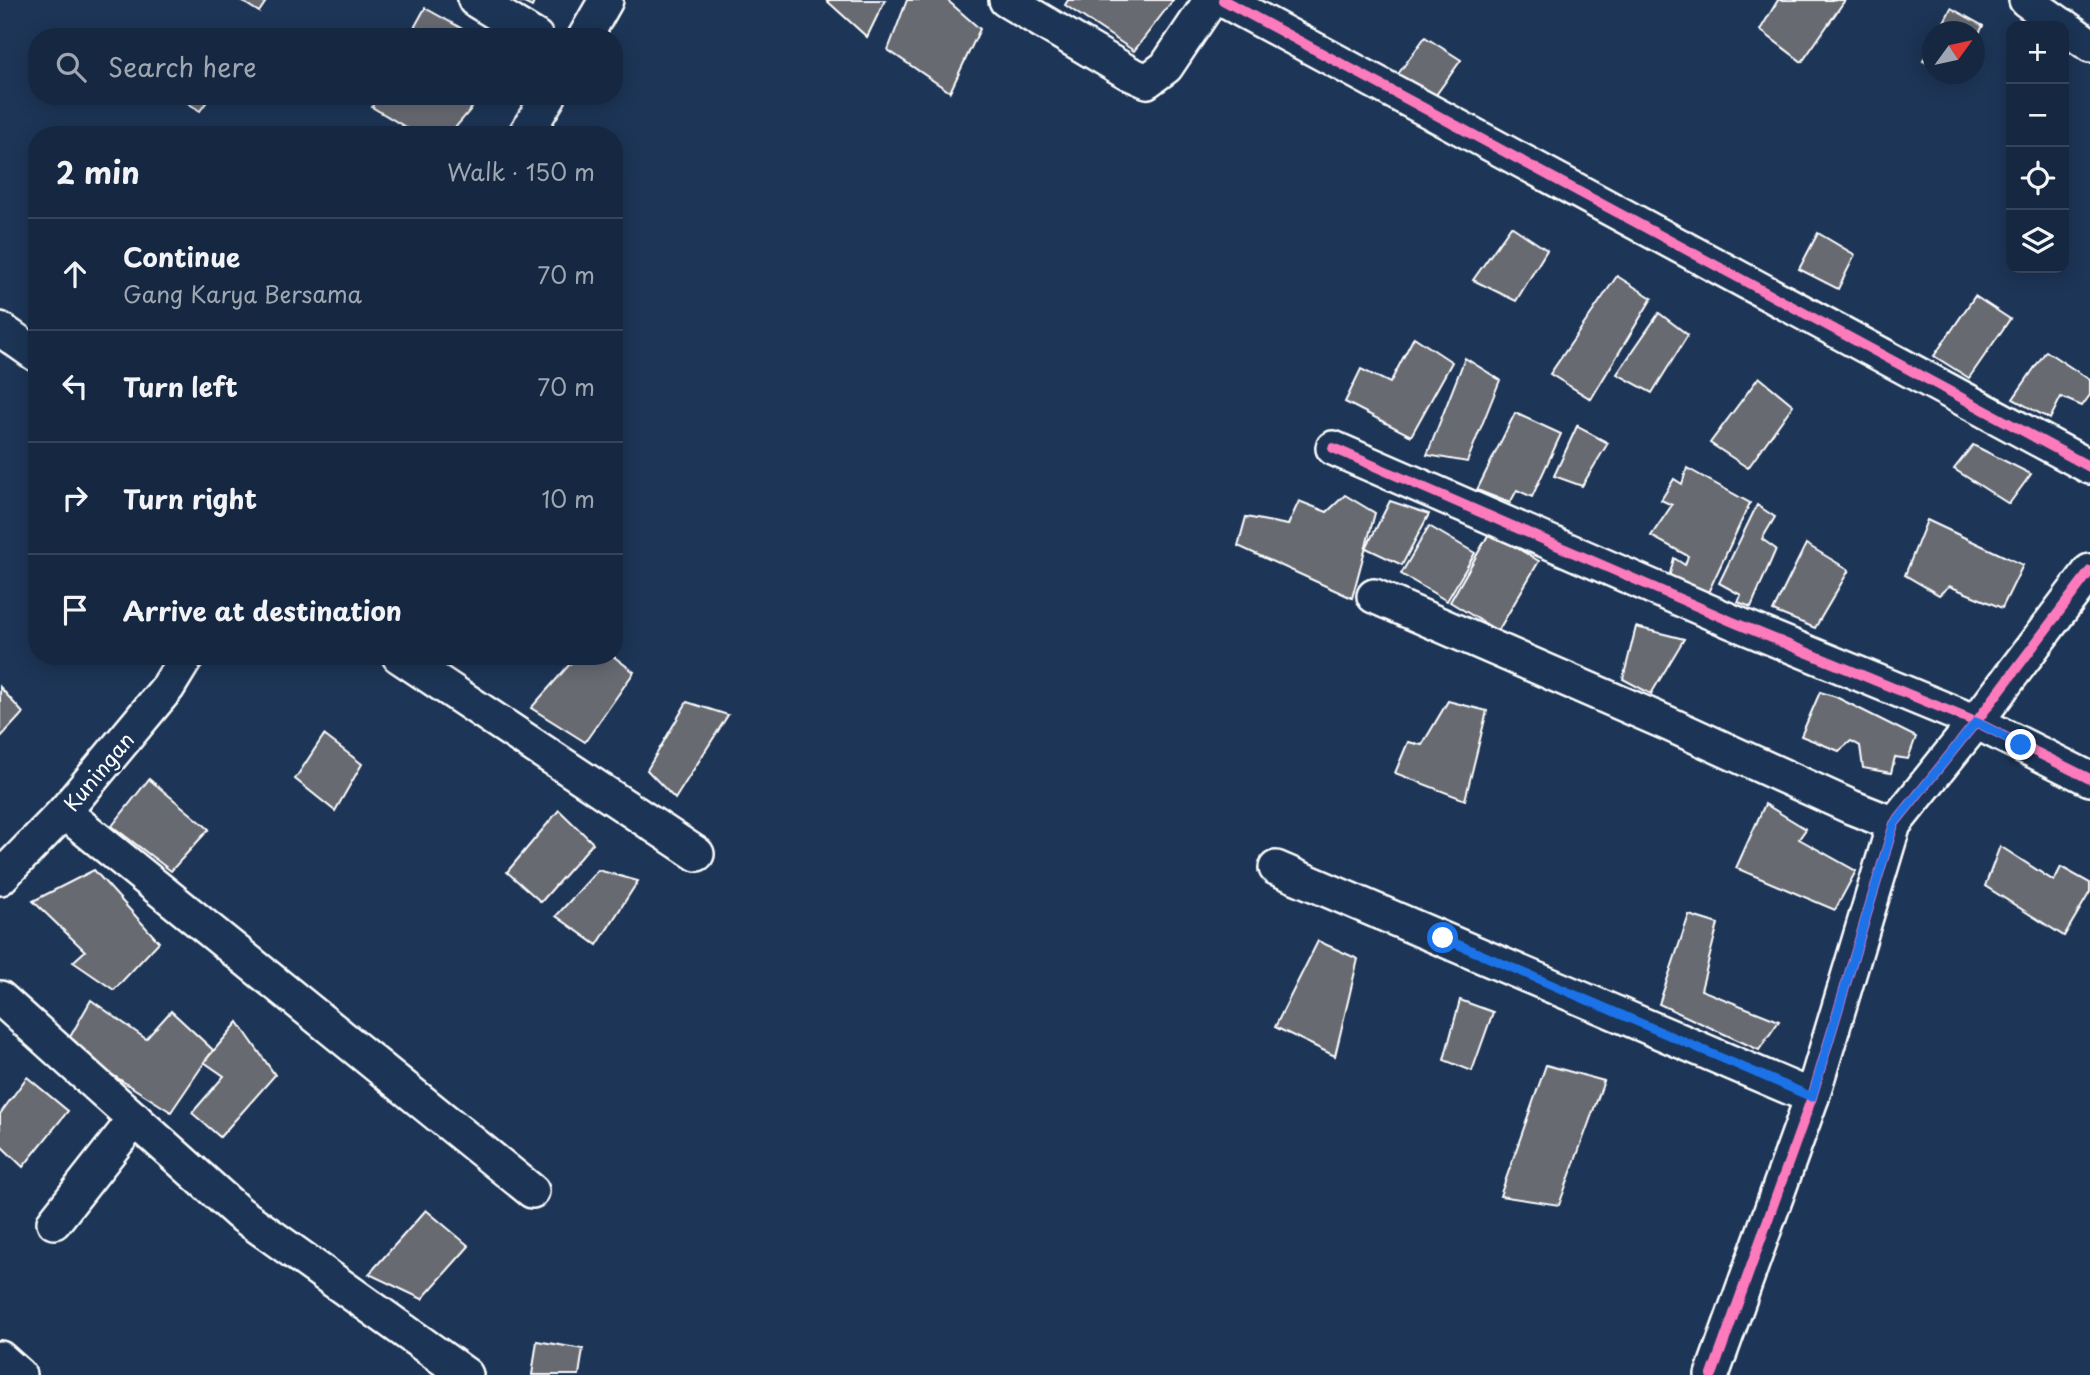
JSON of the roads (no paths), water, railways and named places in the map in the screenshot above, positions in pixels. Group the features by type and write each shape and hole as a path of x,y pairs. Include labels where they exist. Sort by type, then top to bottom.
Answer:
{"street":[{"path":"475,0 521,28"},
{"path":"590,28 606,0"},
{"path":"1006,0 1147,81 1166,67 1211,0"},
{"path":"1223,0 2090,467"},
{"path":"2026,0 2057,21"},
{"path":"2069,30 2090,45"},
{"path":"531,126 543,105"},
{"path":"0,330 28,349"},
{"path":"1333,447 1732,621 1976,722 2090,779"},
{"path":"1712,1375 1812,1097 1894,824 1976,722 2090,571"},
{"path":"1374,597 1894,824"},
{"name":"Kuningan","path":"0,878 64,812 168,687 181,665"},
{"path":"413,665 697,853"},
{"path":"64,812 532,1191"},
{"path":"1276,868 1812,1097"},
{"path":"0,998 239,1213 466,1375"},
{"path":"54,1223 135,1119"},
{"path":"0,1358 19,1375"}]}
